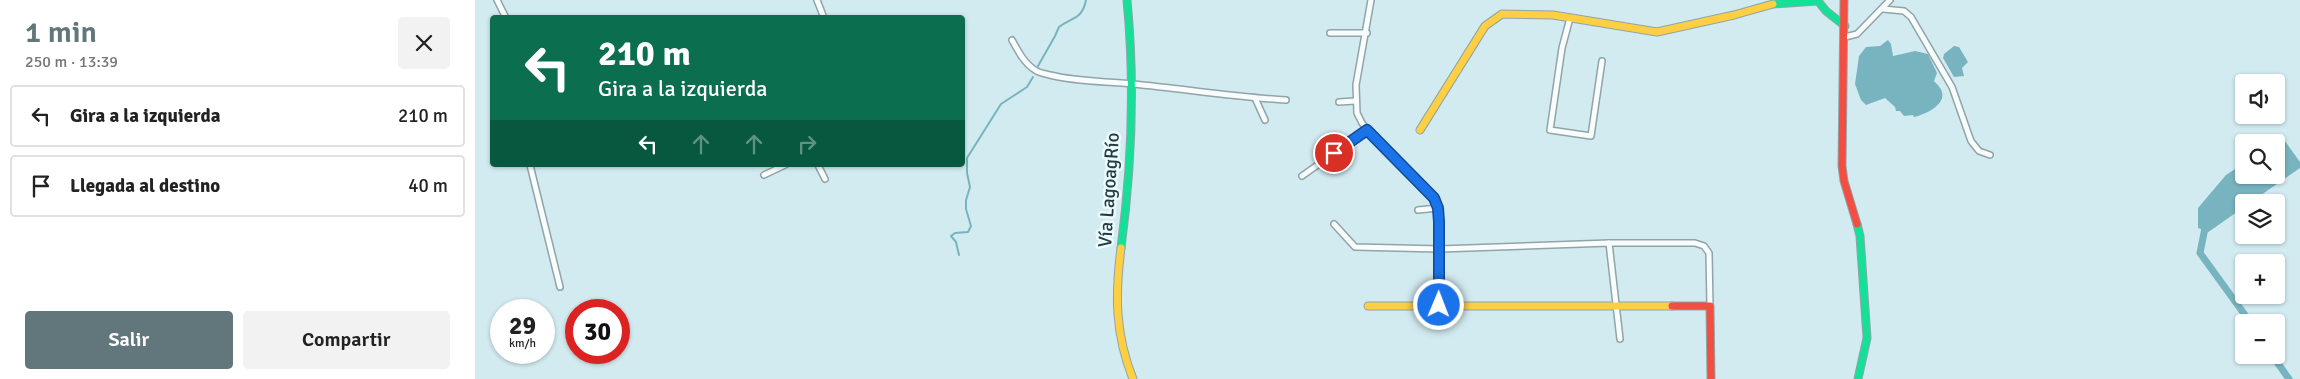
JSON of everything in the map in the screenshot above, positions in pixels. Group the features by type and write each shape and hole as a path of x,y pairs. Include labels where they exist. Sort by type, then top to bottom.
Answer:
{"main road":[{"name":"Vía LagoagRío","path":"1127,0 1130,26 1131,84 1129,173 1120,251 1117,310 1121,349 1133,379"},
{"path":"1844,0 1842,166 1844,181 1860,236 1867,338 1858,379"},
{"path":"1420,130 1485,26 1502,14 1511,12 1570,18 1635,30 1657,32 1734,15 1778,2 1818,1 1826,11 1845,26"},
{"path":"1368,306 1710,306 1711,379"}],"street":[{"path":"497,0 504,15"},
{"path":"817,0 822,15"},
{"path":"1371,0 1367,33 1356,85 1355,101 1357,113 1367,130 1434,198 1438,208 1440,249 1439,305"},
{"path":"1845,37 1857,34 1890,0"},
{"path":"1883,9 1904,11 1911,17 1952,87 1971,141 1979,151 1991,155"},
{"path":"1570,18 1562,48 1550,130 1591,136 1603,61"},
{"path":"1330,33 1367,33"},
{"path":"1012,40 1021,57 1036,71 1084,82 1131,84 1286,100"},
{"path":"1255,98 1265,120"},
{"path":"1339,102 1355,101"},
{"path":"1302,176 1367,130"},
{"path":"530,167 560,287"},
{"path":"763,175 781,167"},
{"path":"819,167 825,179"},
{"path":"1418,210 1438,208"},
{"path":"1334,224 1355,247 1440,249 1695,243 1704,246 1709,253 1710,306"},
{"path":"1609,244 1619,339"}],"water":[{"path":"1888,40 1891,44 1893,56 1915,51 1928,54 1937,73 1934,81 1942,92 1941,101 1933,109 1914,117 1913,115 1904,116 1900,111 1896,111 1895,107 1885,98 1866,105 1861,100 1855,84 1859,56 1866,47 1880,46"},
{"path":"1954,46 1959,47 1968,62 1962,68 1964,76 1954,77 1943,58 1944,54"},
{"path":"2285,141 2300,162 2300,168 2285,178"},
{"path":"2235,169 2235,184 2277,184 2263,194 2235,194 2235,213 2207,233 2202,233 2201,229 2198,228 2198,208 2226,175"}],"waterway":[{"path":"1038,66 1059,27 1079,15 1086,0"},
{"path":"959,255 956,242 951,236 955,233 968,232 971,226 966,209 966,200 970,187 967,173 967,158 1001,104 1027,87 1033,77"},
{"path":"2205,228 2200,253 2244,314"},
{"path":"2278,364 2289,379"}],"traffic: fast":[{"path":"1121,248 1128,186 1132,93 1127,0"},
{"path":"1773,4 1818,1 1826,11 1845,26"},
{"path":"1857,224 1860,236 1867,338 1858,379"}],"traffic: slow":[{"path":"1420,130 1485,26 1502,14 1553,15 1657,32 1734,15 1773,4"},
{"path":"1121,248 1117,298 1118,314 1123,346 1133,379"},
{"path":"1368,306 1672,306"}],"traffic: jam":[{"path":"1844,0 1842,166 1844,181 1857,224"},
{"path":"1672,306 1710,306 1711,379"}],"route":[{"path":"1334,153 1367,130 1434,198 1438,208 1439,222 1439,305"}]}
